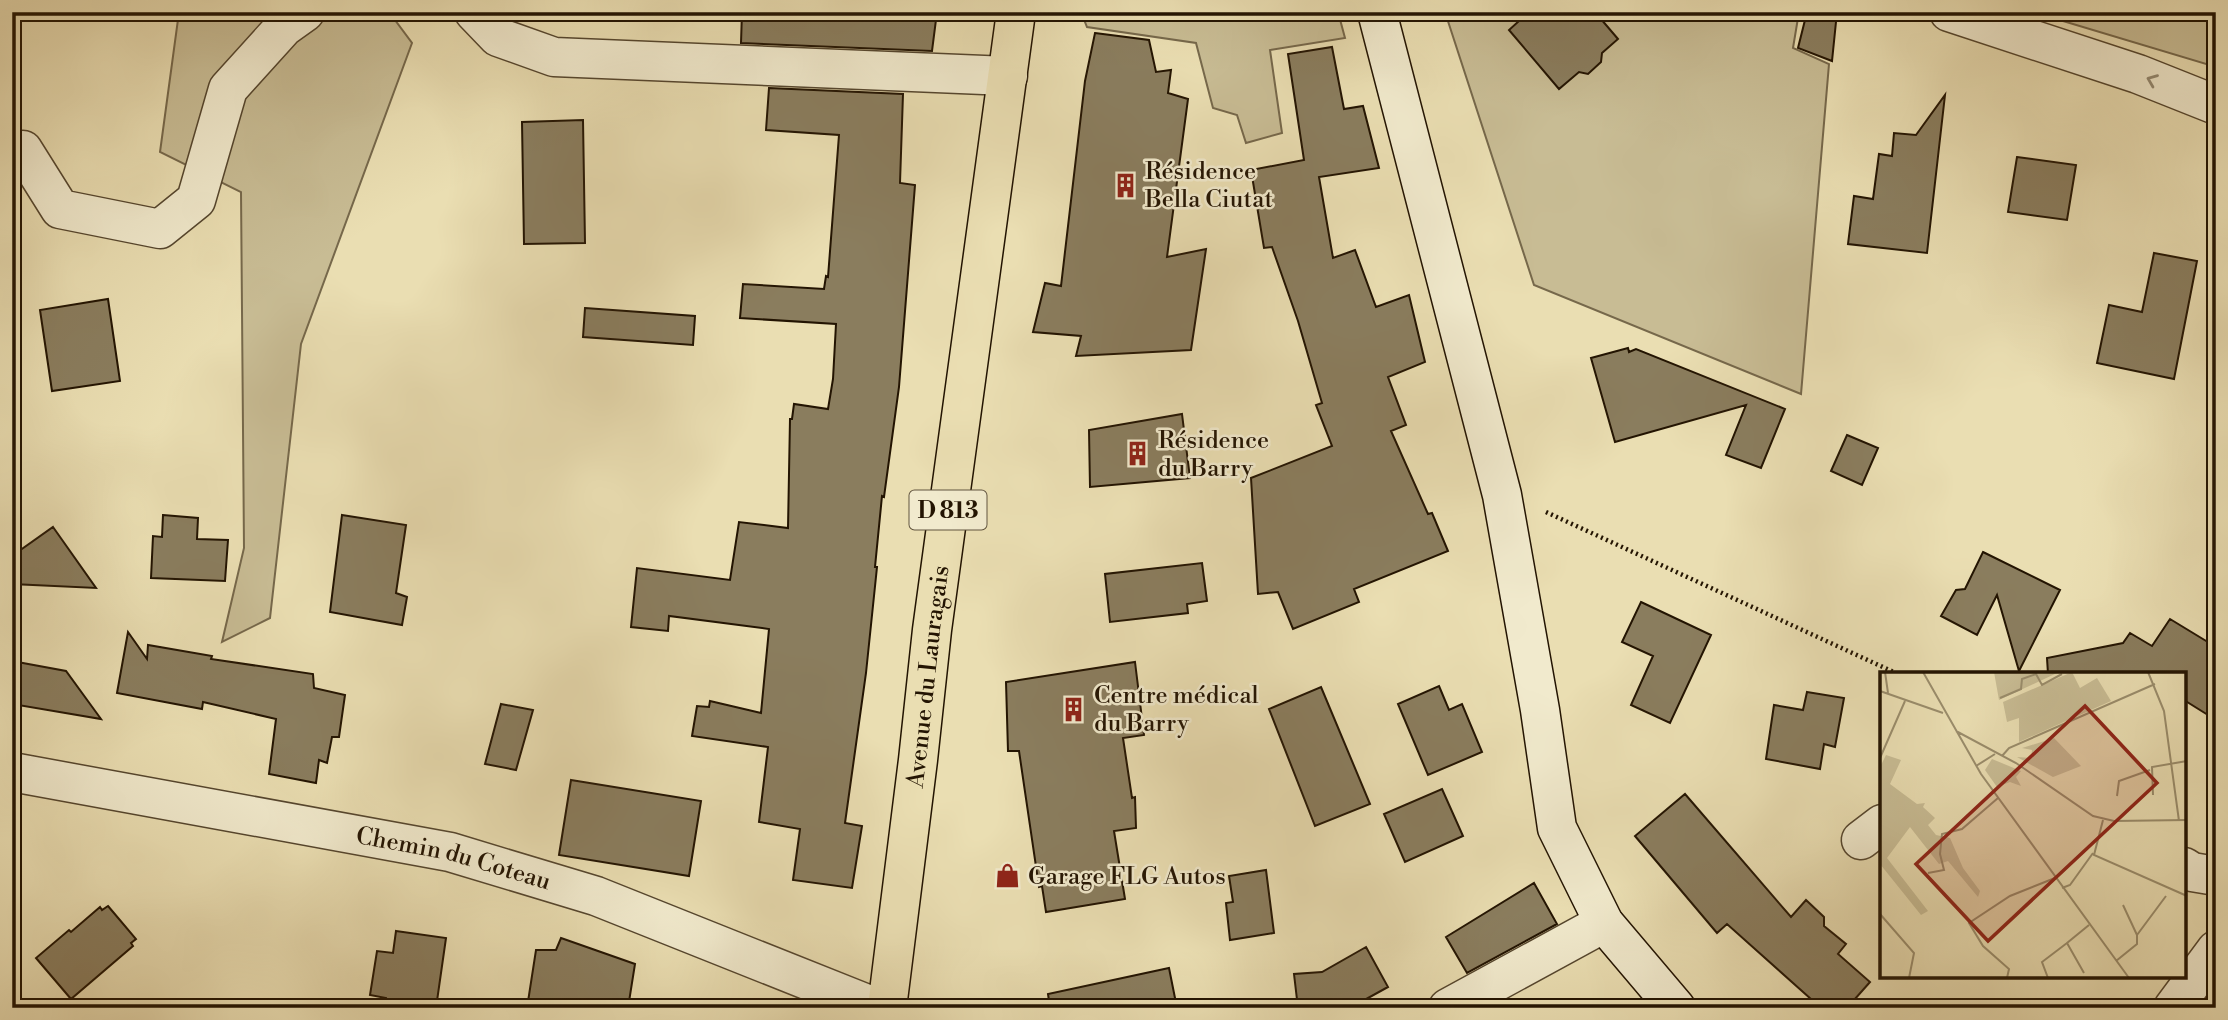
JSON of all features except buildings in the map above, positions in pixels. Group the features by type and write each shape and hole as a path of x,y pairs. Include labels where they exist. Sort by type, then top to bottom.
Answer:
{"main road":[{"name":"Avenue du Lauragais","path":"887,1008 932,630 1016,12"}],"street":[{"path":"23,150 60,209 160,229 196,201 228,89 284,27 305,12"},
{"path":"474,12 498,37 554,57 1008,76"},
{"path":"1377,12 1502,495 1540,710 1557,828 1604,923 1676,1008"},
{"path":"1949,12 2138,75 2216,105"},
{"name":"Chemin du Coteau","path":"12,772 450,852 596,896 877,1008"},
{"path":"2186,868 2192,872 2216,876"},
{"path":"1448,1008 1604,923"},
{"path":"2173,1008 2216,950"}],"path":[{"path":"1502,495 1545,512 1894,672"}],"shaded area":[{"path":"179,12 389,12 412,43 301,344 270,618 222,642 244,548 241,192 160,152"},
{"path":"1081,12 1338,12 1345,38 1270,50 1282,133 1246,143 1237,115 1213,108 1196,43 1087,27"},
{"path":"1445,12 1782,12 1798,18 1793,48 1829,64 1801,394 1534,285"},
{"path":"2033,12 2216,12 2216,67"}],"place":[{"name":"Résidence Bella Ciutat","path":"1125,185"},
{"name":"Résidence du Barry","path":"1138,454"},
{"name":"Centre médical du Barry","path":"1074,709"},
{"name":"Garage FLG Autos","path":"1008,876"}]}
